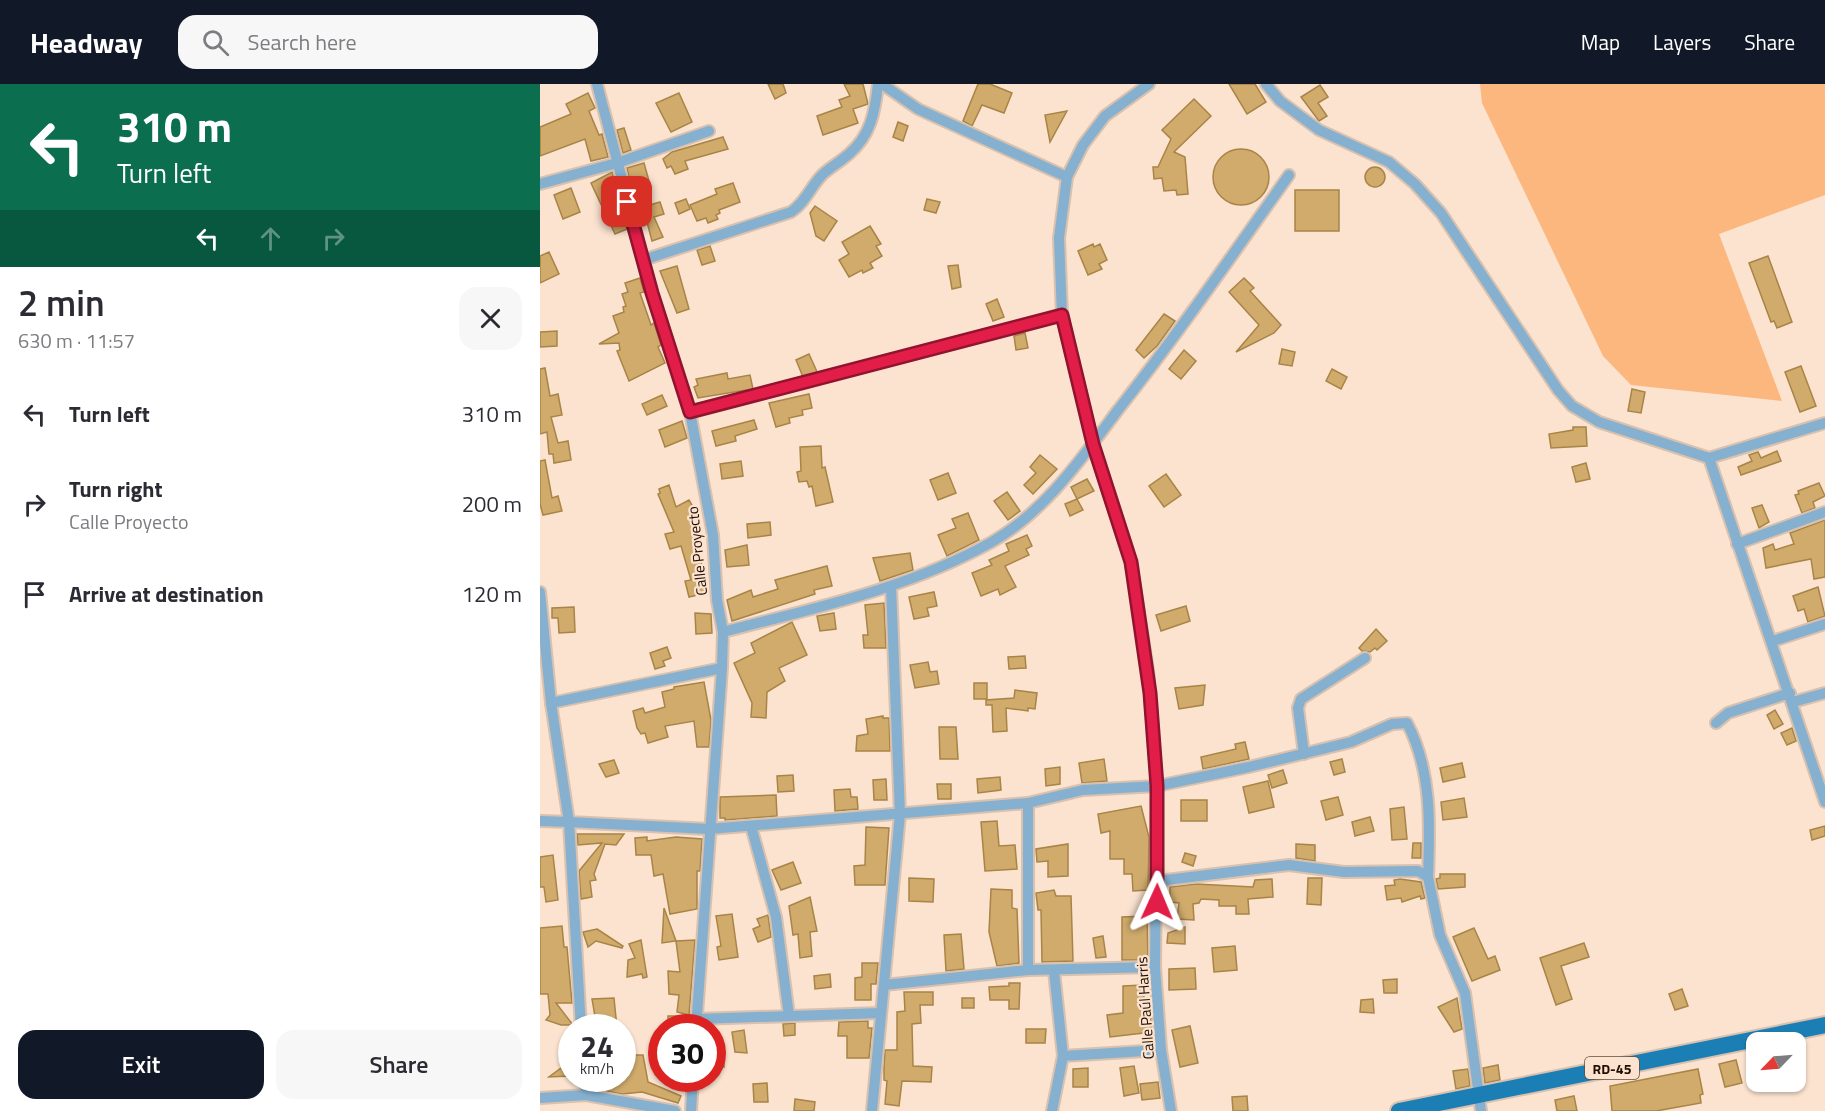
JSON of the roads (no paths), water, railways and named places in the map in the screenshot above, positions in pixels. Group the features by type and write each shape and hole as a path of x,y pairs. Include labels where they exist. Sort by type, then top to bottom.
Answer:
{"main road":[{"name":"RD-45","path":"1399,1111 1479,1103 1825,1025"}],"street":[{"name":"Calle Proyecto","path":"597,84 643,260 690,412 713,535 717,600 723,632 722,668 698,1014"},
{"path":"643,260 791,212 804,203 823,174 850,153 867,134 875,112 880,84 918,110 1067,177"},
{"name":"Calle Paúl Harris","path":"1149,84 1106,116 1083,145 1067,177 1059,238 1062,315 1093,444 1131,562 1148,670 1157,786 1158,881 1155,967 1161,1050 1171,1111"},
{"path":"1266,84 1280,101 1319,130 1389,162 1415,184 1441,213 1475,268 1558,390 1572,406 1599,422 1709,458 1825,423"},
{"path":"540,184 617,163 709,131"},
{"path":"723,632 891,587 981,548 1019,524 1067,476 1093,444 1154,364 1289,175"},
{"path":"1709,458 1737,544 1773,641 1825,800"},
{"path":"1737,544 1825,512"},
{"path":"872,1111 900,814 891,587"},
{"path":"540,592 551,703 569,822 580,1014"},
{"path":"1773,641 1825,624"},
{"path":"1304,754 1298,708 1301,699 1365,658"},
{"path":"551,703 722,668"},
{"path":"1716,723 1728,713 1791,698 1825,693"},
{"path":"540,821 709,829 1028,803 1083,790 1157,786 1304,754 1351,742 1392,724 1407,723 1414,737 1426,784 1430,829 1428,877 1440,934 1465,993 1479,1103"},
{"path":"1028,803 1028,970"},
{"path":"751,826 777,917 789,1016"},
{"path":"1158,881 1289,865 1344,872 1418,871 1428,877"},
{"path":"884,985 1028,970 1054,972 1077,968 1155,967"},
{"path":"1052,1111 1063,1056 1054,972"},
{"path":"726,1021 881,1013"},
{"path":"1063,1056 1161,1050"},
{"path":"691,1111 692,1092"},
{"path":"540,1098 585,1095 675,1111"}],"lane":[{"path":"690,412 1062,315"}]}
